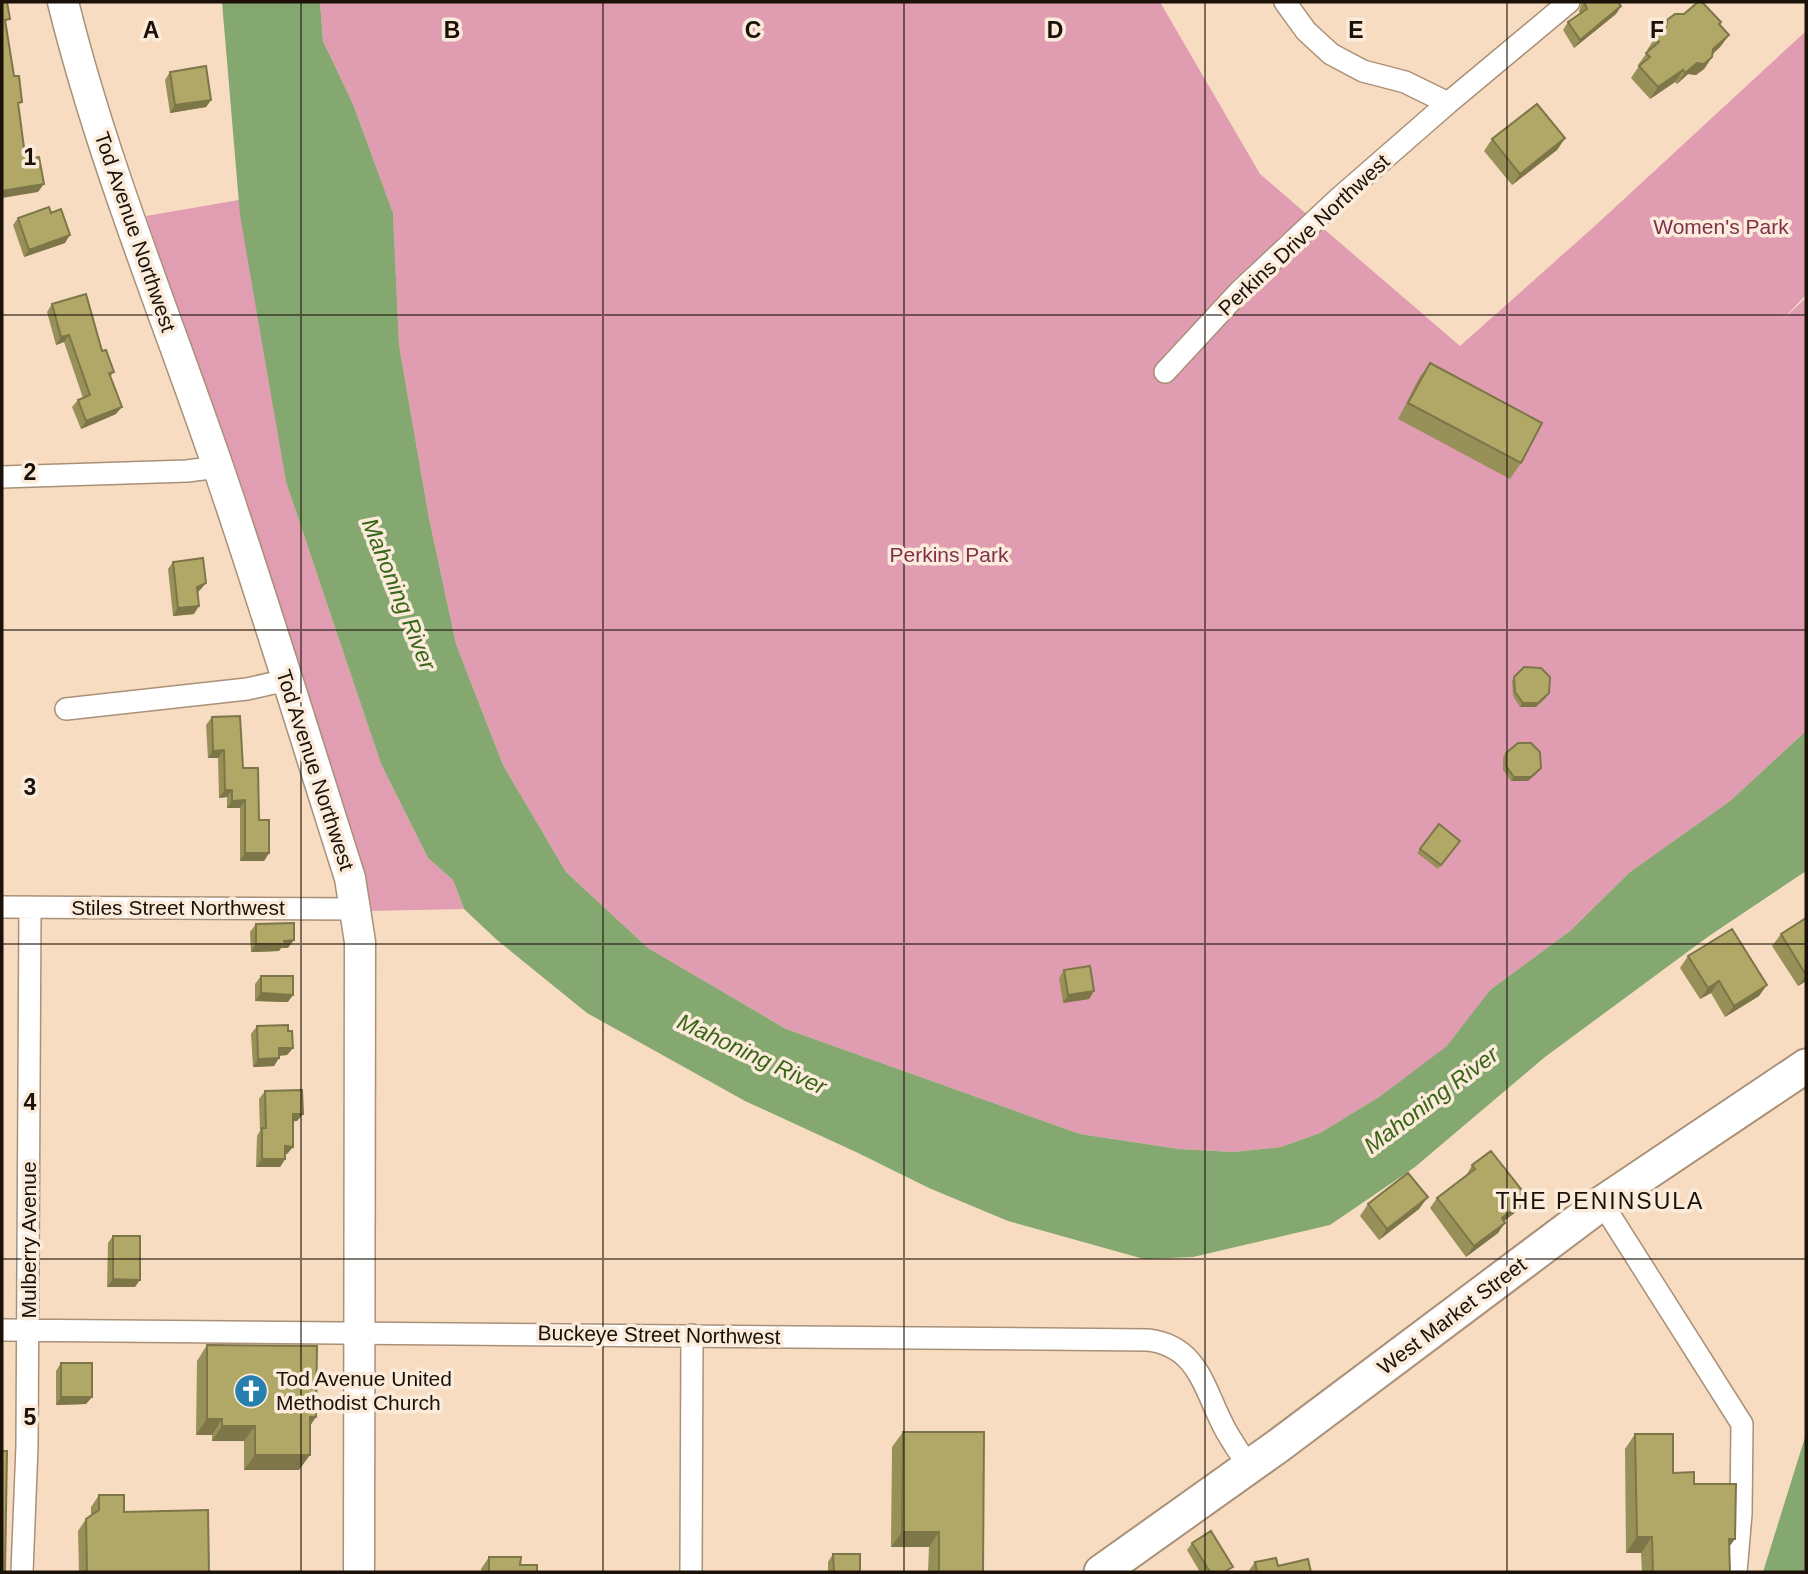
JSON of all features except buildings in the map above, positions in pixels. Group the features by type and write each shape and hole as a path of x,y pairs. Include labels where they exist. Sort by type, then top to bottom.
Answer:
{"main road":[{"name":"Tod Avenue Northwest","path":"63,2 88,96 218,467 350,878 360,942 359,1572"},
{"name":"West Market Street","path":"1101,1572 1365,1382 1602,1203 1806,1066"}],"street":[{"path":"1285,2 1306,32 1331,54 1363,71 1405,82 1448,103"},
{"name":"Perkins Drive Northwest","path":"1165,372 1240,291 1338,199 1569,2"},
{"path":"2,477 187,471 218,467"},
{"path":"66,709 247,688 287,680"},
{"name":"Stiles Street Northwest","path":"2,907 355,909"},
{"name":"Mulberry Avenue","path":"22,1572 27,1494 29,1330 30,907"},
{"path":"1602,1203 1742,1424 1741,1514 1736,1572"},
{"name":"Buckeye Street Northwest","path":"2,1330 1157,1341 1185,1354 1195,1366 1226,1430 1248,1466"},
{"path":"691,1572 692,1335"}],"green space":[{"name":"Perkins Park","path":"320,2 1160,2 1260,174 1460,346 1806,31 1806,295 1782,320 1806,298 1806,731 1730,801 1630,872 1570,931 1490,990 1448,1046 1379,1097 1320,1133 1281,1147 1233,1152 1179,1149 1080,1134 786,1029 648,948 566,872 503,765 456,644 429,518 399,345 393,213 353,104 323,41"}],"shaded area":[{"path":"239,200 286,482 381,764 428,858 453,880 464,909 367,911 365,884 146,216"}],"water":[{"name":"Mahoning River","path":"222,2 320,2 323,41 353,104 393,213 399,345 429,518 456,644 503,765 566,872 648,948 786,1029 1080,1134 1179,1149 1233,1152 1281,1147 1320,1133 1379,1097 1447,1046 1490,990 1570,931 1630,872 1730,801 1806,731 1806,871 1709,936 1545,1057 1415,1167 1330,1225 1193,1257 1144,1259 1008,1221 929,1188 745,1101 587,1013 497,940 464,909 453,880 428,858 381,764 286,482 240,215"},
{"path":"1806,1434 1806,1572 1763,1572"}],"place":[{"name":"Tod Avenue United Methodist Church","path":"251,1391"}],"district":[{"name":"THE PENINSULA","path":"1600,1201"}],"park label":[{"name":"Women's Park","path":"1721,227"}]}
